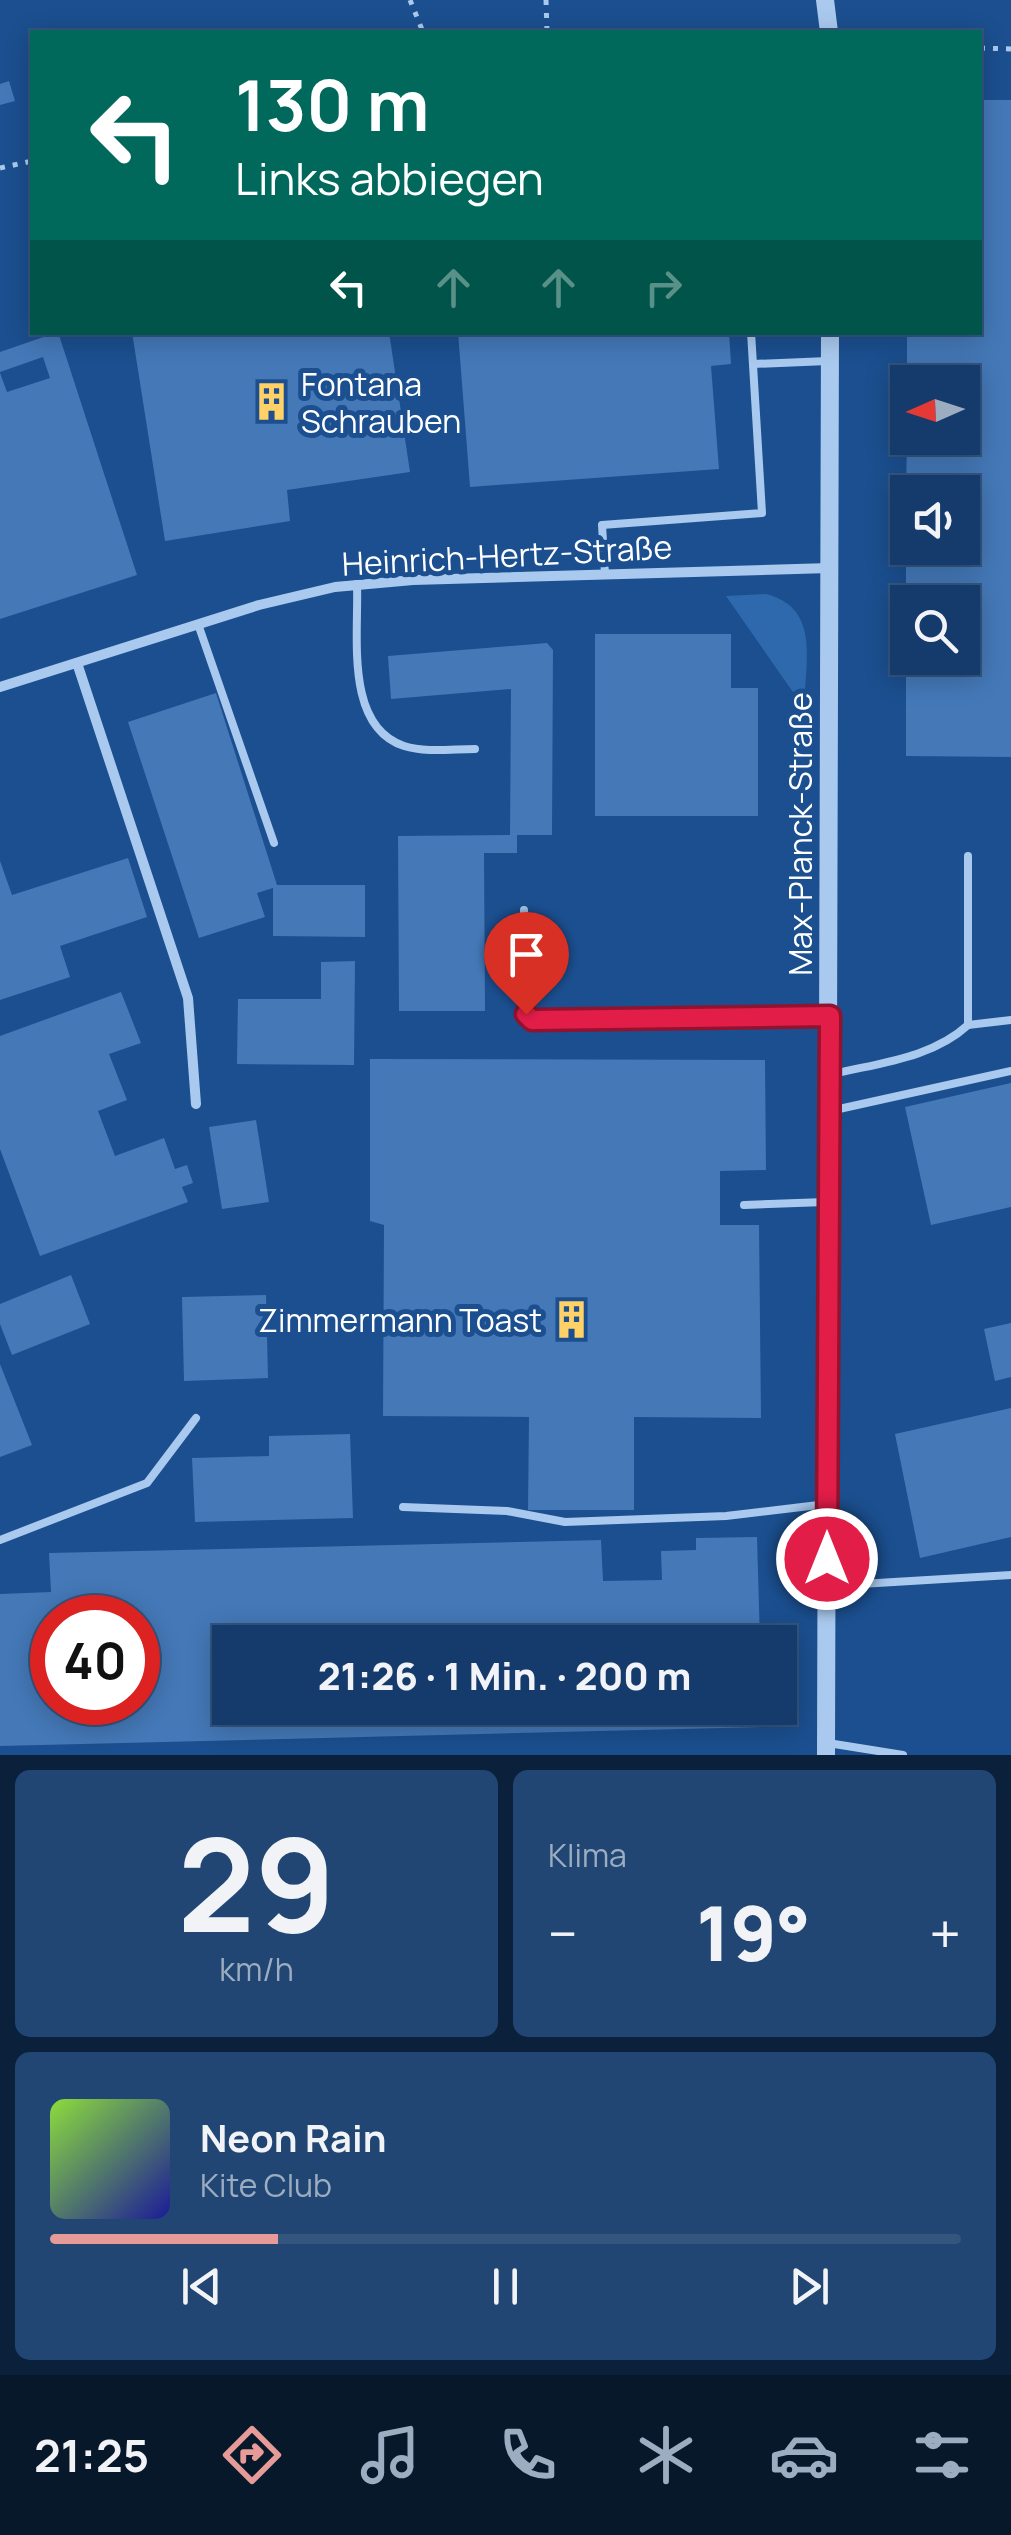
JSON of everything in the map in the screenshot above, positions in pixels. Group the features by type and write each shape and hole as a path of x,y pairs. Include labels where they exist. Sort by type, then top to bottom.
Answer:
{"street":[{"path":"826,0 828,30"},
{"name":"Max-Planck-Straße","path":"826,1749 830,335"},
{"name":"Heinrich-Hertz-Straße","path":"0,687 260,605 357,584 830,568"},
{"path":"77,662 188,998 196,1104"}],"lane":[{"path":"606,574 602,524 762,513 751,335"},
{"path":"753,364 830,361"},
{"path":"357,584 362,701 372,722 402,746 475,749"},
{"path":"198,624 274,843"},
{"path":"968,856 968,1025"},
{"path":"524,910 526,1014 532,1020 830,1016"},
{"path":"829,1075 924,1052 950,1042 968,1025 1011,1020"},
{"path":"829,1112 1011,1071"},
{"path":"744,1206 829,1202"},
{"path":"0,1540 146,1483 196,1418"},
{"path":"404,1507 507,1511 565,1522 726,1516 827,1504"},
{"path":"827,1586 1011,1575"},
{"path":"826,1749 903,1755"}],"path":[{"path":"410,0 422,30"},
{"path":"546,0 548,30"},
{"path":"982,48 1011,50"},
{"path":"0,168 30,160"}],"shaded area":[{"path":"766,594 795,611 802,624 807,655 804,708 726,596"}],"building":[{"path":"9,81 15,101 0,105 0,84"},
{"path":"982,100 1011,100 1011,757 906,756 906,675 980,675 980,585 906,585 906,565 980,565 980,475 906,475 907,455 980,455 980,365 907,365 907,335 982,335"},
{"path":"59,335 137,575 0,619 0,373 7,392 50,378 43,357 0,372 0,352"},
{"name":"Fontana Schrauben","path":"132,335 389,335 410,472 287,490 290,521 165,541"},
{"path":"458,335 729,335 731,364 711,366 719,469 470,487"},
{"path":"595,634 731,634 731,688 758,688 758,816 595,816"},
{"path":"547,643 553,650 552,835 517,835 517,853 484,853 485,1011 399,1011 398,836 510,835 511,689 391,699 388,656"},
{"path":"216,693 277,885 365,885 365,937 273,936 273,888 257,893 265,917 199,938 128,722"},
{"path":"128,858 147,917 60,946 70,977 0,1000 0,861 12,895"},
{"path":"355,961 354,1065 237,1064 238,999 321,999 321,962"},
{"path":"121,992 141,1043 109,1054 127,1100 98,1111 115,1156 164,1138 175,1169 187,1165 193,1183 182,1187 188,1202 40,1256 0,1149 0,1036"},
{"path":"370,1059 765,1060 766,1170 720,1171 720,1225 759,1225 761,1418 634,1417 634,1510 528,1510 529,1417 383,1416 384,1225 370,1221"},
{"path":"1011,1083 1011,1207 931,1225 905,1107"},
{"path":"256,1120 269,1202 222,1209 209,1127"},
{"path":"71,1275 90,1324 12,1355 0,1324 0,1304"},
{"path":"266,1295 268,1378 184,1381 182,1297"},
{"path":"1011,1323 1011,1377 995,1381 984,1329"},
{"path":"0,1364 32,1445 0,1457"},
{"path":"1011,1408 1011,1537 920,1558 895,1434"},
{"path":"350,1434 353,1518 195,1522 192,1458 269,1456 269,1436"},
{"path":"757,1537 760,1625 212,1625 212,1725 763,1727 0,1746 0,1594 51,1592 49,1553 601,1540 603,1581 662,1580 661,1551 696,1550 696,1538"}],"place":[{"name":"Fontana Schrauben","path":"271,402"},
{"name":"Zimmermann Toast","path":"572,1320"}],"route":[{"path":"526,1014 532,1020 830,1016 827,1559"}]}
